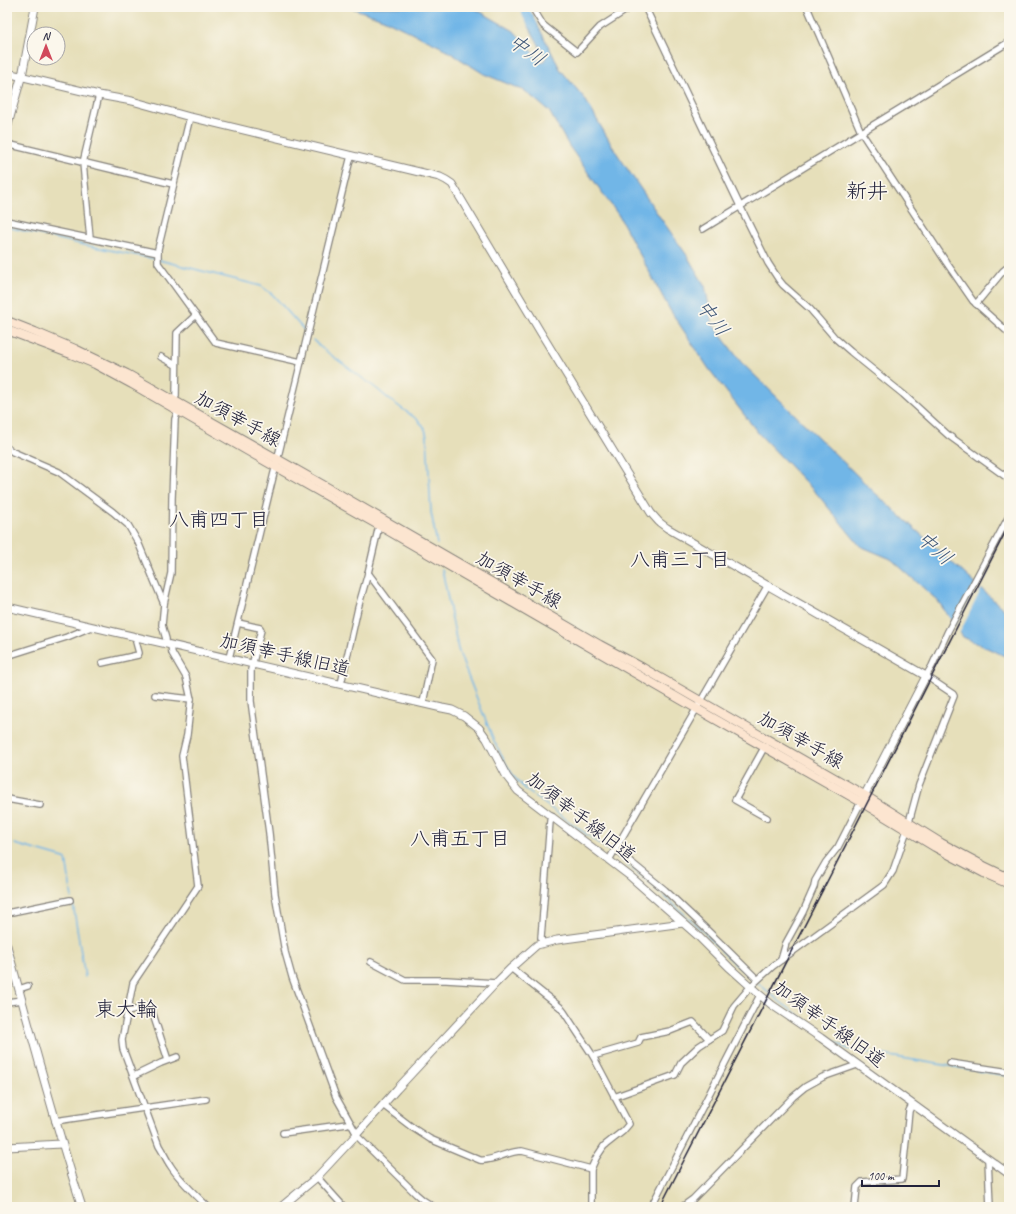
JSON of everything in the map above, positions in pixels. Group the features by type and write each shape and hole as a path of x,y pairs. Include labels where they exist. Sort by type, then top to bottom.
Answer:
{"main road":[{"name":"加須幸手線","path":"7,321 97,359 126,374 174,401 380,526 863,798 908,826 1009,878"},
{"name":"加須幸手線","path":"7,330 55,347 95,364 277,463 643,668 765,746 863,798"},
{"name":"加須幸手線","path":"908,826 935,847 984,873 1009,884"}],"street":[{"path":"7,128 21,77 35,7"},
{"path":"532,7 544,25 577,52 600,26 631,7"},
{"path":"645,7 740,206 768,263 779,280 810,309 835,338 903,394 948,435 1009,479"},
{"path":"807,7 861,132 946,262 976,304 1009,333"},
{"path":"703,229 1009,42"},
{"path":"7,73 132,101 190,117 440,177 446,180 452,184 651,513 659,522 667,528 926,676 953,694 954,696 919,785 908,826 893,871 884,885 757,979 734,1006 722,1031 699,1046 682,1063 675,1075 614,1097"},
{"path":"90,238 83,162 99,94"},
{"path":"190,117 158,249 158,257 216,343 301,362"},
{"path":"7,144 173,184"},
{"path":"229,658 351,156"},
{"path":"7,221 90,238 158,257"},
{"path":"976,304 1009,266"},
{"path":"174,401 176,396 177,333 196,315"},
{"path":"161,357 176,365"},
{"path":"178,410 175,418 171,573 164,604 162,625 166,640 186,677 191,699 187,735 182,756 198,886 133,983 122,1045 159,1146 170,1166 208,1207"},
{"path":"7,448 59,472 114,512 128,525 138,542 164,604"},
{"path":"781,961 786,943 803,912 814,887 815,881 826,862 838,847 932,666 984,561 1009,516"},
{"path":"341,684 358,608 380,526"},
{"path":"368,573 432,659 423,703"},
{"path":"609,860 768,585"},
{"name":"加須幸手線旧道","path":"7,607 423,703 458,713 474,723 483,732 507,777 518,791 632,877 697,935 760,995 1009,1174"},
{"path":"238,623 260,628 261,630 251,670 251,701 269,833 275,894 285,952 292,977 336,1097 357,1134 416,1194 434,1207"},
{"path":"7,656 68,637 91,626"},
{"path":"102,663 138,655 139,653 136,642 137,637"},
{"path":"155,695 191,699"},
{"path":"765,746 735,800 767,818"},
{"path":"7,799 40,805"},
{"path":"542,943 541,938 551,815"},
{"path":"615,850 665,890 757,979"},
{"path":"7,913 70,900"},
{"path":"281,1207 317,1177 496,982 534,948 542,943 557,940 683,923"},
{"path":"7,946 61,1144 82,1207"},
{"path":"371,962 405,980 496,982"},
{"path":"510,968 560,1007 593,1056 629,1124 623,1131 604,1146 591,1169 592,1207"},
{"path":"19,989 28,986"},
{"path":"651,1207 760,995"},
{"path":"7,1002 22,1000"},
{"path":"127,1011 132,1011 150,1005 168,1060"},
{"path":"593,1056 638,1043 641,1037 670,1031 693,1022 709,1039"},
{"path":"134,1076 177,1057"},
{"path":"950,1063 1009,1072"},
{"path":"682,1207 693,1199 801,1090 823,1077 857,1065"},
{"path":"55,1121 206,1099"},
{"path":"855,1207 857,1187 862,1182 902,1179 909,1110 912,1104"},
{"path":"383,1105 430,1139 480,1160 487,1161 514,1151 522,1151 591,1169"},
{"path":"283,1133 347,1124 350,1122"},
{"path":"7,1147 61,1144"},
{"path":"988,1159 990,1207"},
{"path":"317,1177 344,1207"}],"water":[{"name":"中川","path":"349,7 472,7 514,31 542,63 546,58 524,17 532,14 560,69 585,99 614,149 686,254 705,286 713,325 741,362 874,492 1009,614 1009,658 963,637 938,601 891,559 860,546 818,495 759,434 709,369 670,310 619,216 569,146 549,111 525,91 484,74 441,47 383,19"}],"pier":[{"path":"977,583 982,588 959,634 954,627"}],"waterway":[{"path":"523,7 533,25"},
{"path":"7,227 89,246 156,259"},
{"path":"159,260 261,286 273,295 304,330"},
{"path":"313,340 418,420 425,429 427,437 431,512 437,544"},
{"path":"442,569 458,649 494,741 506,764 514,777 526,790 608,850"},
{"path":"15,844 66,859 72,898"},
{"path":"618,857 651,884 705,933 734,963 753,979"},
{"path":"73,904 85,977"},
{"path":"758,983 779,1001 835,1042 848,1049 1009,1076"}],"railway":[{"path":"660,1207 1009,525"}],"district":[{"name":"新井","path":"867,191"},
{"name":"八甫四丁目","path":"219,519"},
{"name":"八甫三丁目","path":"680,559"},
{"name":"八甫五丁目","path":"460,838"},
{"name":"東大輪","path":"126,1009"}]}
